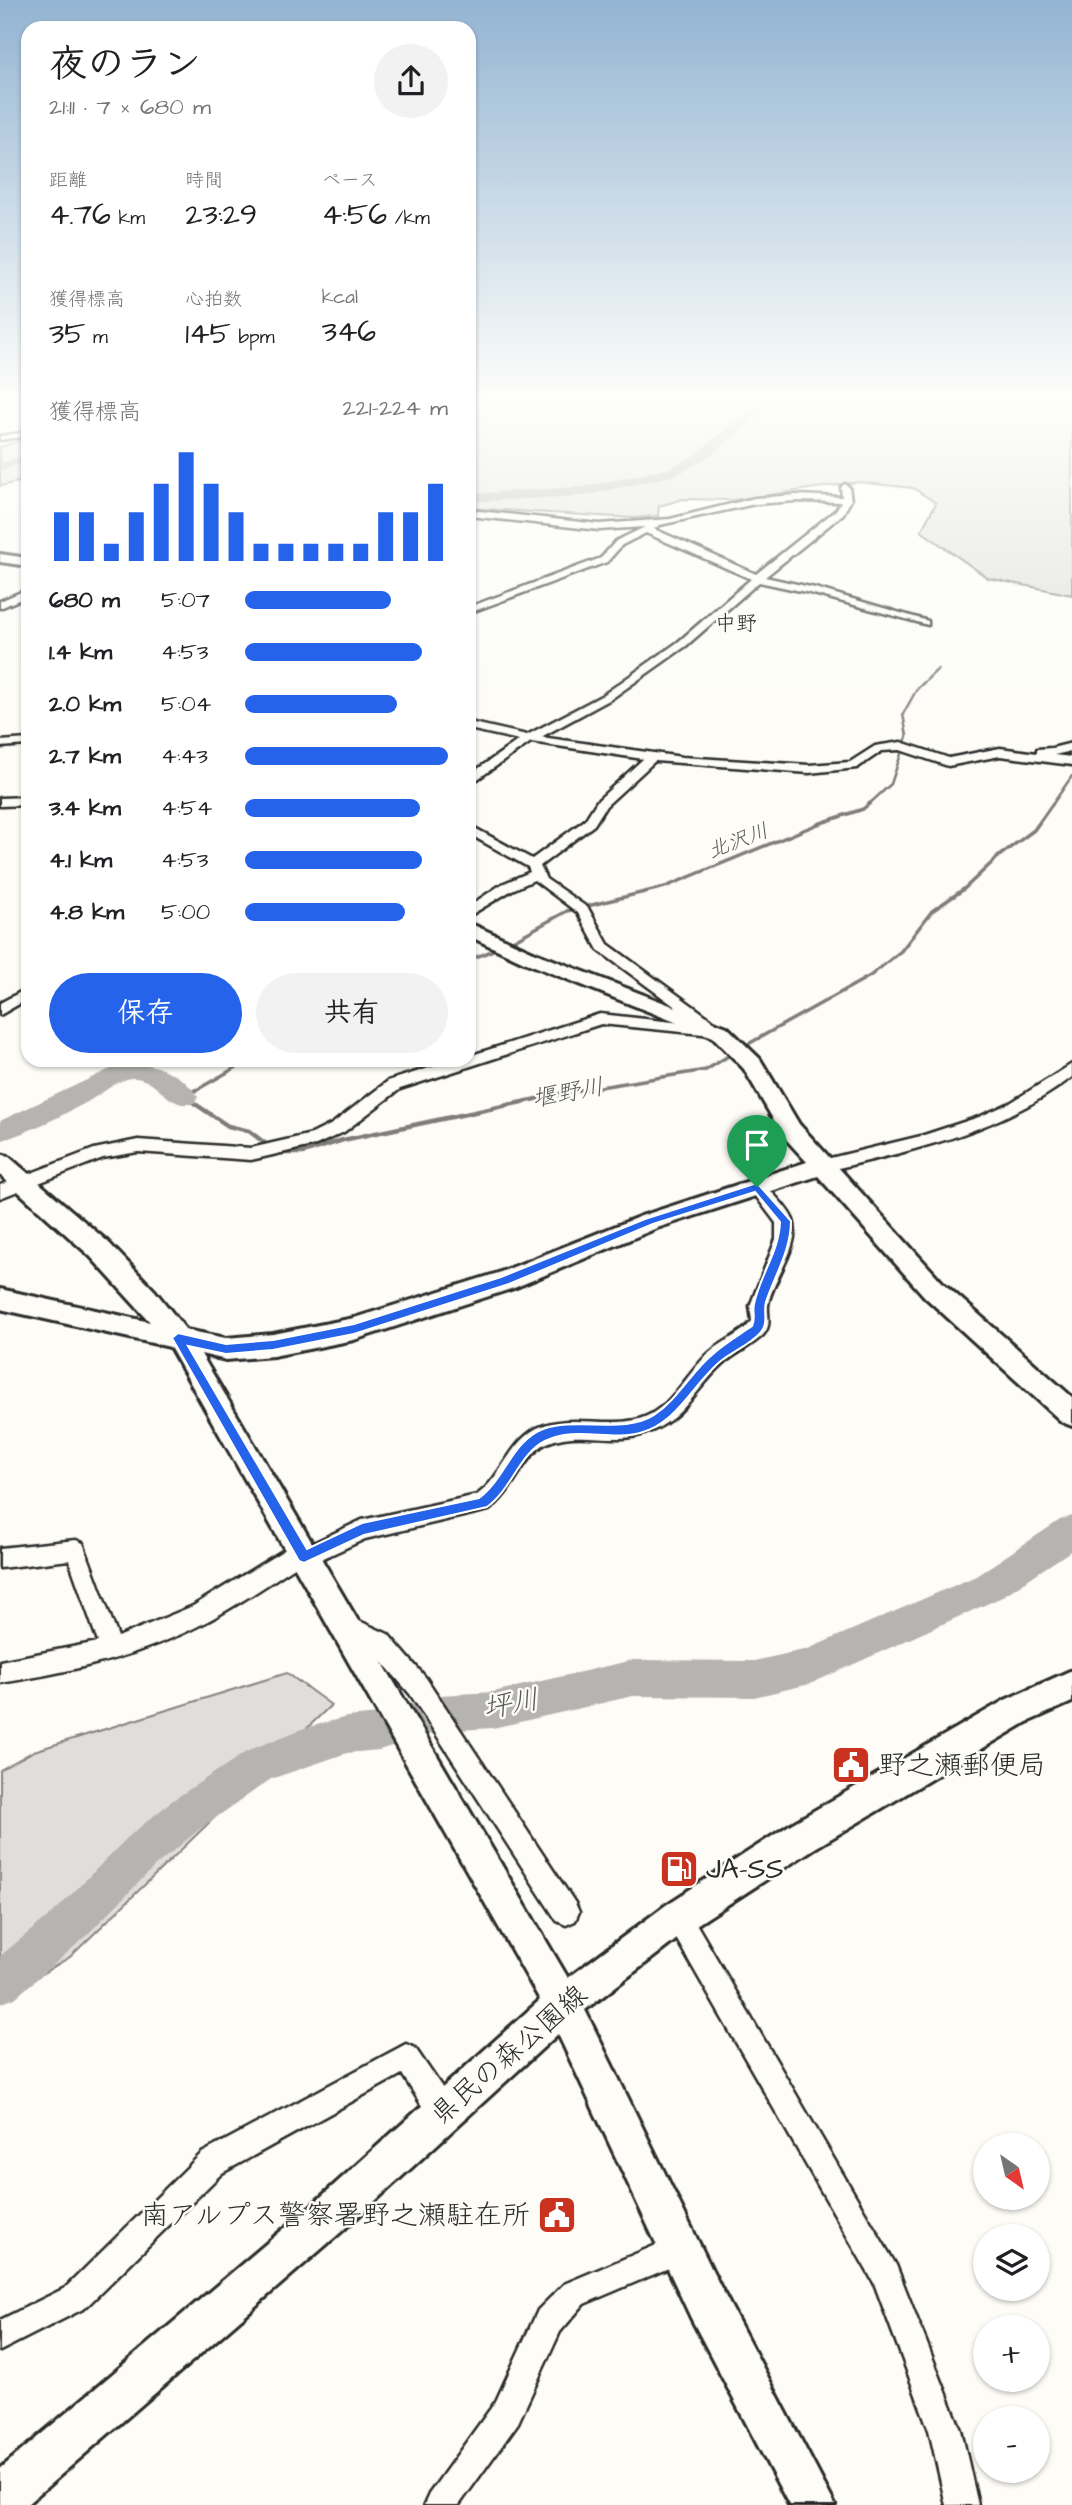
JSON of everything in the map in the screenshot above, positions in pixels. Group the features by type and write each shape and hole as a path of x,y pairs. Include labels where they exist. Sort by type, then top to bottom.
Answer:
{"street":[{"path":"487,515 599,527 670,522"},
{"path":"476,607 604,560 619,542 646,529 699,515"},
{"path":"476,776 531,737 607,697 682,644 836,515"},
{"path":"646,529 759,579 812,590 924,623"},
{"path":"0,558 21,561"},
{"path":"0,605 21,595"},
{"path":"476,726 500,734 652,757 809,769 853,765 879,748 905,748 948,762 1014,749 1052,752 1072,747"},
{"path":"0,744 21,742"},
{"path":"999,752 1058,762 1072,761"},
{"path":"476,907 535,869 590,822 601,804 652,757"},
{"path":"0,802 21,801"},
{"path":"476,834 535,869 541,881 579,908 603,947 732,1044 752,1064 791,1130 934,1290 1072,1414"},
{"path":"476,932 732,1044"},
{"path":"0,1010 21,997"},
{"path":"476,1059 600,1019 732,1044"},
{"path":"11,1188 100,1153 138,1146 251,1154 316,1139 338,1128 394,1085 450,1067"},
{"path":"0,1299 226,1349 273,1345 354,1329 505,1280 649,1222 822,1166 958,1133 1046,1092 1072,1069"},
{"path":"0,1162 11,1188 99,1250 146,1298 178,1338 563,2004 680,2249 813,2505"},
{"path":"0,1672 68,1662 112,1650 185,1622 303,1554 362,1530 482,1503 497,1492 527,1445 545,1434 570,1429 638,1428 657,1420 674,1406 716,1358 757,1329 761,1321 759,1306 785,1239 785,1221 757,1187"},
{"path":"0,1558 76,1550 112,1650"},
{"path":"343,1624 380,1642 418,1686 448,1736 566,1912"},
{"name":"県民の森公園線","path":"0,2498 327,2218 563,2004 678,1917 803,1836 1016,1711 1072,1686"},
{"path":"678,1917 886,2275 945,2430 962,2505"},
{"path":"0,2336 75,2298 212,2163 406,2057 442,2112"},
{"path":"440,2505 506,2412 549,2321 574,2294 680,2249"}],"shaded area":[{"path":"582,515 658,515 633,518"},
{"path":"930,515 1072,515 1072,595 988,578 921,531"},
{"path":"287,1673 331,1705 70,1957 0,1999 0,1770 34,1751"}],"waterway":[{"name":"北沢川","path":"868,805 891,784 907,736 903,714 917,689 938,669"},
{"name":"堰野川","path":"1052,805 1072,776"},
{"name":"北沢川","path":"509,943 567,911 665,887 818,824 863,809 870,803"},
{"name":"堰野川","path":"743,1047 870,976 901,951 932,911 964,889 999,856 1034,830 1053,803"},
{"name":"北沢川","path":"476,957 501,947"},
{"name":"堰野川","path":"571,1092 706,1070 733,1053"},
{"name":"北沢川","path":"193,1092 237,1067"},
{"name":"堰野川","path":"0,1132 66,1102 127,1069 152,1072 185,1097"},
{"name":"堰野川","path":"196,1090 185,1097 228,1126 249,1131 270,1147"},
{"name":"堰野川","path":"571,1092 579,1090"},
{"name":"堰野川","path":"277,1153 303,1153 343,1140 571,1092"},
{"name":"坪川","path":"0,1983 70,1924 141,1852 187,1814 259,1765 305,1747 347,1735 379,1732 440,1713 493,1710 633,1678 754,1679 810,1666 988,1587 1072,1531"}],"place":[{"name":"野之瀬郵便局","path":"851,1765"},
{"name":"JA-SS","path":"679,1869"},
{"name":"南アルプス警察署野之瀬駐在所","path":"557,2215"}],"district":[{"name":"中野","path":"736,623"}],"route":[{"path":"757,1187 785,1221 785,1239 776,1268 759,1306 761,1321 757,1329 716,1358 674,1406 657,1420 638,1428 570,1429 545,1434 527,1445 497,1492 482,1503 362,1530 304,1557 178,1338 226,1349 319,1338 354,1329 505,1280 649,1222 757,1187"}]}
